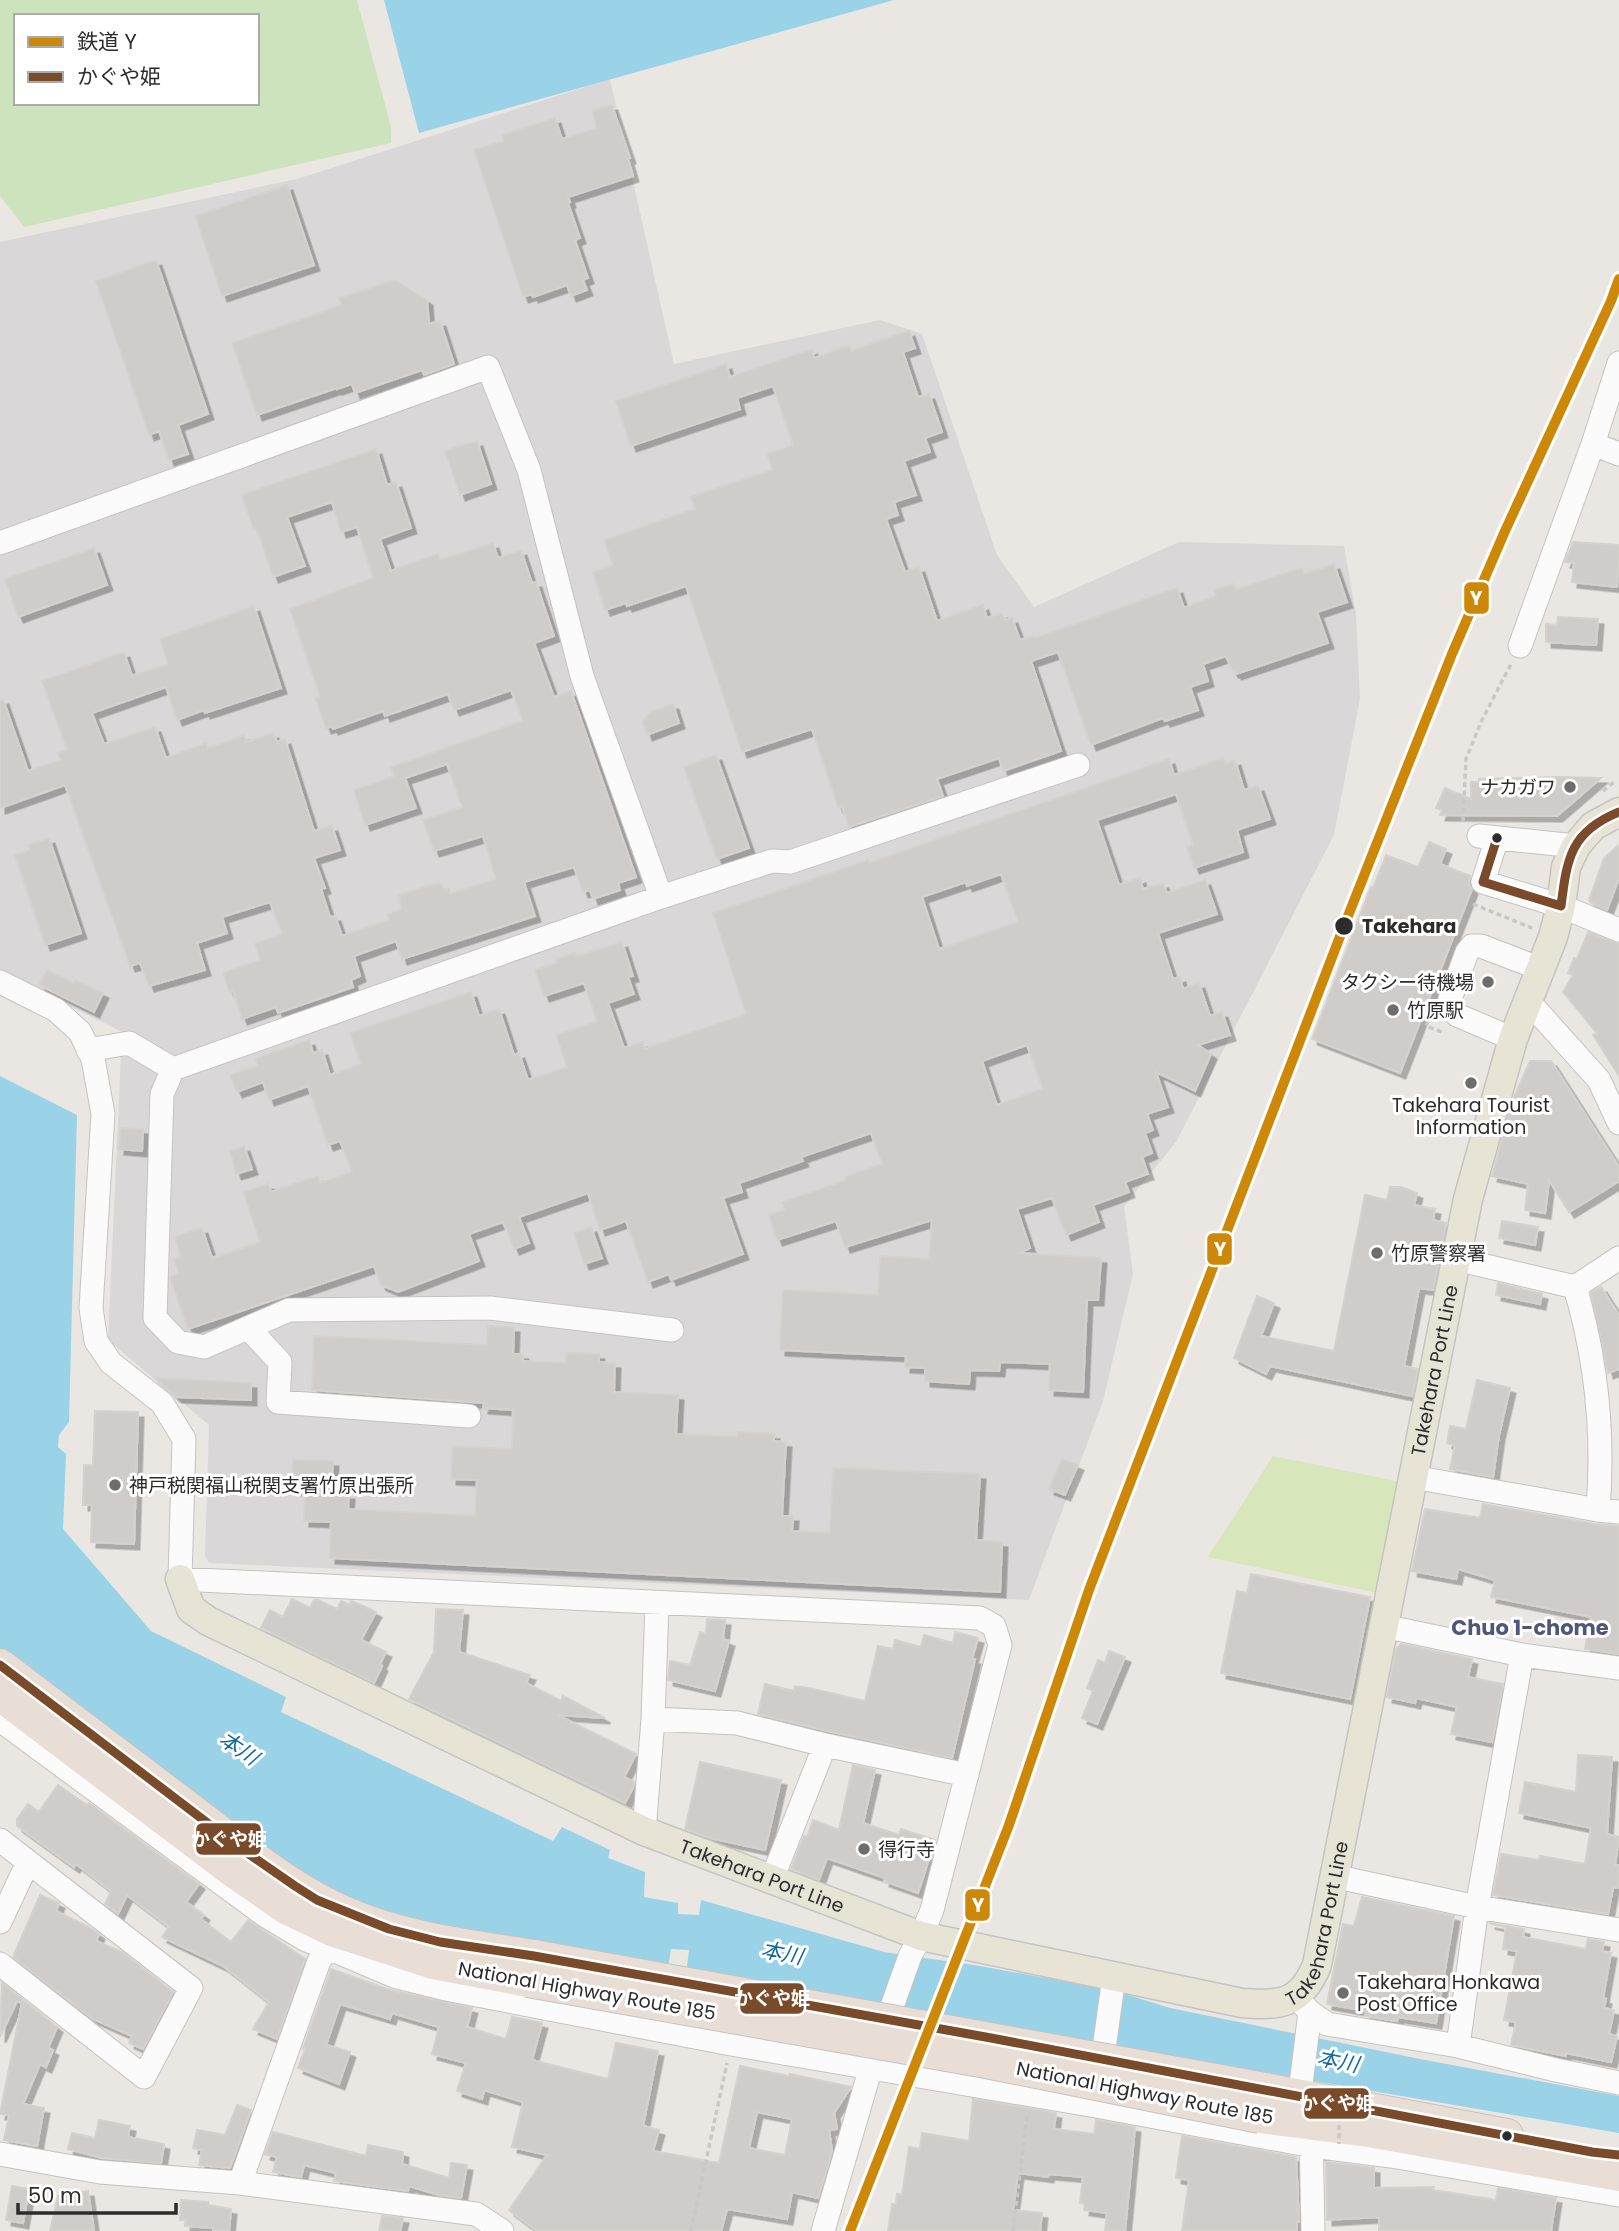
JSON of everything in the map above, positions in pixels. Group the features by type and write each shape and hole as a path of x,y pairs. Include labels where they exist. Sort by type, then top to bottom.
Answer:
{"highway":[{"name":"National Highway Route 185","path":"0,1665 243,1850 317,1900 332,1932"},
{"name":"National Highway Route 185","path":"0,1695 230,1869 286,1908 332,1932 433,1963 986,2062 1263,2103 1468,2127 1619,2155"},
{"name":"National Highway Route 185","path":"1263,2103 1312,2135 1368,2131 1619,2175"}],"main road":[{"name":"Takehara Port Line","path":"180,1579 191,1609 208,1621 644,1831 772,1879 916,1946 1113,1984 1242,2003 1266,2005 1287,2001 1304,2013 1309,1982 1317,1965 1468,1199 1513,1039 1553,937 1561,906 1566,867 1576,846 1592,826 1619,812"}],"street":[{"path":"1520,646 1619,363"},
{"path":"0,543 488,367 529,470 582,676 661,897"},
{"path":"1593,443 1619,454"},
{"path":"672,1330 490,1308 289,1310 204,1347 178,1342 155,1318 162,1094 173,1069 661,897 772,861 790,862 1078,765"},
{"path":"1576,846 1488,837 1483,882 1561,906 1619,930"},
{"path":"1513,1039 1457,1015 1451,1008 1450,999 1467,952 1472,946 1481,946 1541,969"},
{"path":"0,982 56,1010 80,1032 93,1059 103,1114 98,1160 91,1308 96,1341 111,1363 162,1404 184,1439 180,1579 980,1618 994,1626 1000,1645 932,1910 872,2062 823,2231"},
{"path":"1529,1002 1598,1080 1619,1123"},
{"path":"88,1050 129,1043 173,1069"},
{"path":"1456,1259 1575,1287 1619,1258"},
{"path":"1413,1477 1608,1511 1587,1329 1575,1287"},
{"path":"248,1328 280,1362 278,1402 469,1416"},
{"path":"644,1831 653,1719 657,1604"},
{"path":"1383,1626 1522,1655 1619,1668"},
{"path":"1458,2046 1477,1907 1522,1655"},
{"path":"653,1719 737,1723 967,1775"},
{"path":"0,1720 266,1916 306,1940 332,1932"},
{"path":"772,1879 825,1745"},
{"path":"0,1840 191,1988 144,2077 0,1964"},
{"path":"0,1922 27,1862"},
{"path":"1333,1876 1477,1907 1619,1930"},
{"path":"332,1932 394,1976 446,1989 731,2044 872,2062 1030,2095 1097,2101 1312,2135 1391,2156 1619,2195"},
{"path":"240,2183 319,1961 332,1932"},
{"path":"1097,2101 1113,1984"},
{"path":"1301,2084 1304,2013 1327,2024 1458,2046 1619,2083"},
{"path":"1312,2135 1313,2231"},
{"path":"0,2154 100,2172 240,2183 476,2214 502,2231"}],"path":[{"path":"1488,837 1463,825 1466,759 1482,720 1520,646"},
{"path":"1473,904 1535,929"},
{"path":"1368,916 1396,926 1392,936"},
{"path":"691,2231 731,2044"},
{"path":"1339,2091 1339,2144"},
{"path":"1013,2231 1030,2095"}],"shaded area":[{"path":"610,79 674,364 880,320 922,334 997,555 1034,607 1179,542 1344,546 1356,615 1360,699 1334,835 1176,1142 1124,1206 1133,1274 1103,1401 1029,1600 209,1563 205,1556 209,1425 108,1340 122,1032 0,971 0,242 297,179"}],"green space":[{"path":"0,0 357,0 391,127 391,143 24,227 0,196"},
{"path":"1273,1456 1401,1482 1378,1593 1208,1557"}],"water":[{"path":"384,0 894,0 419,133"},
{"name":"本川","path":"0,1076 77,1115 69,1422 59,1435 58,1447 66,1454 63,1529 151,1631 286,1697 281,1712 553,1841 562,1827 610,1850 608,1858 645,1872 644,1897 678,1903 678,1914 699,1915 701,1900 884,1952 1112,1990 1170,2008 1619,2096 1619,2133 1267,2073 1259,2129 680,2021 689,1950 671,1949 660,2021 373,1959 0,1709"}],"building":[{"path":"612,105 630,158 628,159 633,176 568,197 580,238 575,240 588,278 583,280 587,290 571,296 567,285 533,297 532,294 523,297 474,150 504,141 502,135 555,118 562,139 597,128 592,111"},
{"path":"287,185 314,265 222,296 195,216"},
{"path":"156,260 208,414 178,425 188,454 169,460 159,431 149,435 96,281"},
{"path":"394,280 427,300 429,324 440,321 454,364 424,375 422,370 355,393 352,384 257,415 232,343 342,305 339,298"},
{"path":"909,331 915,348 903,352 918,397 929,394 942,432 925,438 930,452 904,461 916,495 894,502 898,515 886,519 905,572 919,567 937,621 983,605 987,618 1002,613 1005,620 1012,618 1020,640 1034,636 1035,638 1177,588 1184,608 1216,596 1214,590 1233,584 1236,590 1302,568 1304,574 1334,564 1347,602 1317,612 1328,643 1236,674 1226,656 1203,664 1208,681 1190,687 1198,710 1165,721 1163,718 1091,745 1058,652 1031,661 1061,751 1003,771 999,758 937,779 943,796 849,827 842,806 838,807 812,729 742,752 686,586 627,606 626,603 605,610 593,572 613,565 604,540 695,509 691,497 773,470 767,454 793,445 773,386 737,398 740,409 631,446 616,401 726,364 730,377 812,349 814,358 849,346 851,351"},
{"path":"477,441 491,484 460,495 445,451"},
{"path":"376,449 387,485 396,482 411,528 380,539 391,571 438,554 440,560 493,543 498,558 521,550 532,583 536,582 554,636 534,643 554,697 571,691 636,877 618,883 620,890 593,899 590,890 583,892 574,867 524,882 535,916 402,959 396,941 354,956 360,976 351,980 353,987 278,1013 276,1007 242,1019 233,990 229,991 223,973 260,960 255,944 282,934 270,902 222,917 227,933 197,943 205,970 149,986 140,963 130,966 65,785 0,808 0,700 3,699 28,771 61,760 58,753 67,750 42,681 124,652 132,676 168,664 160,639 254,606 281,688 177,720 166,687 92,713 104,744 155,727 166,758 206,743 208,748 244,735 246,742 273,733 277,742 285,739 314,831 332,826 340,850 314,858 325,888 321,889 330,917 335,916 342,936 389,920 387,914 401,909 399,895 435,884 442,884 449,894 496,879 483,836 434,851 423,820 462,807 447,764 405,778 416,808 365,825 354,790 394,776 391,767 523,721 511,690 454,710 448,694 385,716 383,711 333,729 332,726 326,728 315,698 320,696 290,609 373,578 357,527 341,532 332,502 287,517 305,566 273,577 242,495"},
{"path":"1573,542 1619,545 1617,587 1572,582 1574,563 1565,562"},
{"path":"94,548 107,585 18,617 5,579"},
{"path":"1558,617 1598,619 1596,645 1546,642 1546,624 1557,625"},
{"path":"673,704 679,723 647,735 643,722 650,712"},
{"path":"716,755 749,848 717,859 684,767"},
{"path":"1223,758 1226,764 1235,760 1244,790 1258,786 1270,819 1237,830 1243,852 1194,868 1187,847 1193,845 1176,794 1097,820 1119,885 1140,878 1143,889 1163,883 1167,893 1205,880 1217,914 1158,933 1173,979 1180,977 1183,989 1199,983 1210,1016 1222,1012 1230,1035 1198,1045 1211,1054 1195,1091 1156,1072 1168,1107 1147,1114 1153,1130 1145,1133 1152,1153 1142,1157 1148,1174 1125,1182 1129,1192 1093,1205 1099,1222 1066,1235 1052,1198 1017,1209 1030,1248 1019,1253 1101,1258 1098,1300 1087,1300 1083,1392 1049,1390 1050,1364 1000,1362 999,1371 970,1370 969,1384 925,1381 925,1368 905,1367 906,1356 780,1350 783,1290 878,1295 880,1256 929,1259 932,1220 845,1247 836,1221 777,1240 769,1215 785,1210 782,1202 846,1180 845,1177 882,1164 871,1133 801,1157 803,1161 739,1183 742,1192 723,1198 743,1254 671,1280 669,1274 648,1282 626,1221 600,1230 588,1193 519,1217 529,1243 514,1249 503,1222 469,1234 479,1261 398,1292 381,1285 374,1266 188,1329 170,1277 179,1273 174,1259 181,1257 175,1237 202,1228 212,1258 260,1242 243,1192 268,1184 271,1192 318,1176 320,1183 352,1172 340,1141 328,1145 308,1086 269,1100 263,1082 237,1092 230,1075 258,1066 255,1059 309,1040 313,1053 322,1050 330,1075 361,1064 350,1033 471,992 479,1016 499,1009 514,1055 519,1053 528,1080 567,1067 556,1035 597,1022 584,983 544,996 535,970 557,963 556,959 575,953 576,957 622,942 633,976 628,977 634,994 608,1003 624,1048 642,1042 645,1049 746,1014 713,913 868,860 869,863 1169,759 1174,775","holes":["1001,874 1018,922 939,949 922,897 966,882 967,886","1027,1045 1043,1089 997,1105 982,1061"]},
{"path":"1601,778 1557,816 1440,815 1442,810 1436,808 1445,788 1471,799 1471,782 1479,782 1479,779"},
{"path":"49,838 81,933 45,945 15,855 30,850 28,845"},
{"path":"1429,842 1446,849 1440,864 1470,876 1469,884 1472,889 1400,1073 1312,1039 1386,855 1418,867"},
{"path":"1619,845 1619,878 1607,910 1589,900 1604,858"},
{"path":"1588,932 1619,944 1619,1076 1593,1035 1597,1033 1563,992 1573,975 1568,973 1574,958 1577,959"},
{"path":"47,970 103,993 94,1012 39,985"},
{"path":"1530,1061 1551,1061 1619,1167 1619,1181 1569,1212 1549,1180 1545,1213 1525,1210 1528,1184 1492,1176 1512,1102"},
{"path":"121,1128 143,1129 142,1151 119,1149"},
{"path":"244,1146 252,1169 236,1174 230,1151"},
{"path":"1390,1187 1401,1187 1417,1193 1414,1205 1435,1209 1433,1220 1446,1223 1433,1290 1419,1288 1404,1366 1418,1369 1412,1396 1270,1366 1266,1374 1234,1358 1257,1296 1274,1303 1261,1336 1334,1351 1365,1195 1387,1200"},
{"path":"1502,1221 1538,1227 1535,1245 1499,1238"},
{"path":"591,1227 602,1258 584,1264 574,1233"},
{"path":"1498,1283 1542,1294 1540,1304 1496,1295"},
{"path":"1601,1287 1619,1315 1619,1369 1608,1373 1591,1293"},
{"path":"488,1326 514,1327 513,1354 523,1354 523,1361 566,1363 566,1353 599,1354 599,1362 615,1363 614,1392 678,1395 676,1434 737,1437 738,1432 774,1434 774,1441 786,1442 782,1516 793,1516 792,1531 830,1533 833,1468 980,1474 976,1540 1002,1542 1000,1592 330,1558 331,1522 304,1521 305,1490 292,1489 293,1460 333,1461 332,1477 341,1477 340,1494 349,1494 348,1509 475,1516 477,1480 451,1479 453,1446 512,1449 513,1410 483,1408 484,1403 312,1390 314,1336 487,1345"},
{"path":"155,1378 251,1383 251,1400 176,1397"},
{"path":"1477,1380 1510,1388 1493,1477 1450,1469 1455,1445 1447,1443 1450,1426 1466,1429"},
{"path":"95,1411 138,1412 134,1544 91,1542 92,1505 83,1505 84,1465 93,1465"},
{"path":"1062,1459 1078,1465 1065,1495 1049,1489"},
{"path":"1483,1504 1619,1526 1619,1654 1585,1649 1591,1617 1491,1597 1495,1580 1458,1569 1456,1579 1412,1571 1425,1509 1480,1518"},
{"path":"1251,1574 1370,1597 1350,1699 1221,1673 1237,1591 1247,1593"},
{"path":"292,1599 310,1608 314,1600 318,1600 337,1609 341,1601 350,1605 351,1601 376,1612 361,1640 386,1652 374,1683 261,1628 270,1610 283,1617"},
{"path":"436,1609 463,1610 459,1652 530,1675 526,1683 561,1701 563,1696 605,1718 557,1715 636,1754 624,1777 634,1782 625,1803 409,1699 434,1652"},
{"path":"707,1619 725,1620 723,1639 729,1641 715,1691 668,1680 670,1661 690,1665 700,1632 706,1634"},
{"path":"955,1632 978,1638 952,1758 758,1714 765,1684 794,1691 795,1686 809,1688 865,1701 878,1646 893,1649 895,1640 921,1647 924,1635 953,1643"},
{"path":"1401,1644 1472,1659 1468,1677 1503,1684 1492,1742 1451,1734 1457,1707 1416,1698 1415,1703 1387,1697 1396,1649"},
{"path":"1109,1651 1125,1657 1097,1724 1082,1718 1093,1691 1087,1688 1098,1660 1105,1663"},
{"path":"1578,1755 1612,1757 1607,1834 1619,1837 1615,1865 1619,1865 1619,1888 1613,1887 1608,1914 1493,1895 1501,1854 1539,1860 1540,1856 1585,1864 1591,1828 1519,1813 1525,1782 1576,1792"},
{"path":"700,1762 781,1780 765,1850 710,1838 685,1829"},
{"path":"853,1765 875,1770 863,1823 899,1835 901,1829 935,1840 918,1893 884,1881 885,1878 827,1858 819,1880 791,1869 813,1820 839,1830"},
{"path":"58,1785 87,1805 89,1803 199,1884 186,1902 204,1915 201,1919 231,1942 248,1920 305,1959 277,2039 253,2029 269,2002 223,1966 162,1937 169,1927 127,1895 118,1914 105,1904 111,1891 76,1864 74,1867 17,1826 17,1819 28,1804 39,1812"},
{"path":"40,1895 59,1903 56,1911 89,1927 99,1934 96,1941 122,1952 173,1992 143,2049 129,2043 132,2036 93,2019 13,1957"},
{"path":"1362,1897 1454,1916 1436,2023 1398,2017 1397,2021 1365,2016 1366,2011 1327,2004 1343,1924 1354,1926"},
{"path":"1489,1923 1524,1929 1523,1937 1586,1949 1588,1939 1604,1942 1602,1951 1611,1953 1603,1998 1606,1999 1604,2008 1614,2010 1609,2034 1617,2036 1611,2062 1511,2045 1516,2022 1504,2020 1517,1951 1503,1949 1506,1927"},
{"path":"331,1969 390,1990 472,2008 467,2027 506,2039 512,2017 542,2023 532,2060 608,2079 616,2043 658,2051 643,2126 659,2130 653,2151 719,2163 740,2066 851,2087 834,2113 837,2129 829,2130 832,2151 818,2198 792,2192 787,2219 727,2209 721,2231 537,2231 509,2210 547,2155 512,2147 523,2102 484,2090 482,2099 457,2091 466,2063 432,2054 439,2027 392,2013 390,2019 340,2004 326,2045 350,2052 339,2084 298,2068","holes":["757,2112 792,2119 785,2155 749,2148"]},
{"path":"2,1983 57,2027 48,2048 53,2050 46,2067 40,2064 23,2104 44,2108 37,2146 4,2140 9,2115 0,2114 22,2003 17,2001 0,2037"},
{"path":"973,2099 1056,2113 1054,2129 1094,2134 1096,2120 1135,2127 1125,2231 1105,2231 1107,2213 1084,2210 1085,2204 1080,2203 1083,2177 1049,2174 1048,2177 1018,2173 1013,2210 1042,2213 1040,2231 888,2231 892,2204 896,2204 897,2194 902,2195 909,2147 920,2149 922,2133 969,2141"},
{"path":"237,2105 251,2110 230,2168 199,2165 202,2150 193,2148 197,2130 225,2135"},
{"path":"99,2120 130,2126 128,2137 164,2144 161,2163 102,2158 68,2149 72,2133 95,2138"},
{"path":"273,2132 366,2156 368,2145 403,2152 402,2164 449,2178 451,2163 467,2165 461,2198 409,2186 408,2191 334,2181 336,2173 304,2165 301,2177 273,2172 277,2157 265,2154"},
{"path":"1182,2136 1296,2157 1299,2222 1297,2231 1182,2231 1189,2180 1176,2178"},
{"path":"1326,2162 1374,2168 1374,2188 1434,2187 1433,2190 1496,2200 1498,2188 1556,2198 1551,2231 1379,2231 1379,2217 1327,2220"},
{"path":"12,2186 29,2189 23,2223 6,2220"},
{"path":"88,2191 94,2231 50,2231 58,2196"},
{"path":"181,2200 208,2202 208,2205 231,2209 229,2231 185,2226 186,2220 180,2220"},
{"path":"382,2216 403,2218 400,2231 379,2231"}],"rail line":[{"name":"Y","path":"850,2231 1009,1825 1089,1590 1344,926 1452,654 1619,279"}],"transit line":[{"name":"かぐや姫","path":"1561,906 1566,874 1574,849 1590,829 1619,812"},
{"name":"かぐや姫","path":"1497,838 1483,882 1561,906"},
{"name":"かぐや姫","path":"0,1665 243,1850 295,1886 317,1900 389,1929 440,1942 534,1956 991,2038 1619,2155"}],"place":[{"name":"ナカガワ","path":"1570,787"},
{"name":"Takehara","path":"1344,926"},
{"name":"タクシー待機場","path":"1488,982"},
{"name":"竹原駅","path":"1393,1010"},
{"name":"Takehara Tourist Information","path":"1471,1083"},
{"name":"竹原警察署","path":"1377,1253"},
{"name":"神戸税関福山税関支署竹原出張所","path":"115,1485"},
{"name":"得行寺","path":"864,1849"},
{"name":"Takehara Honkawa Post Office","path":"1343,1993"}],"district":[{"name":"Chuo 1-chome","path":"1530,1627"}]}
